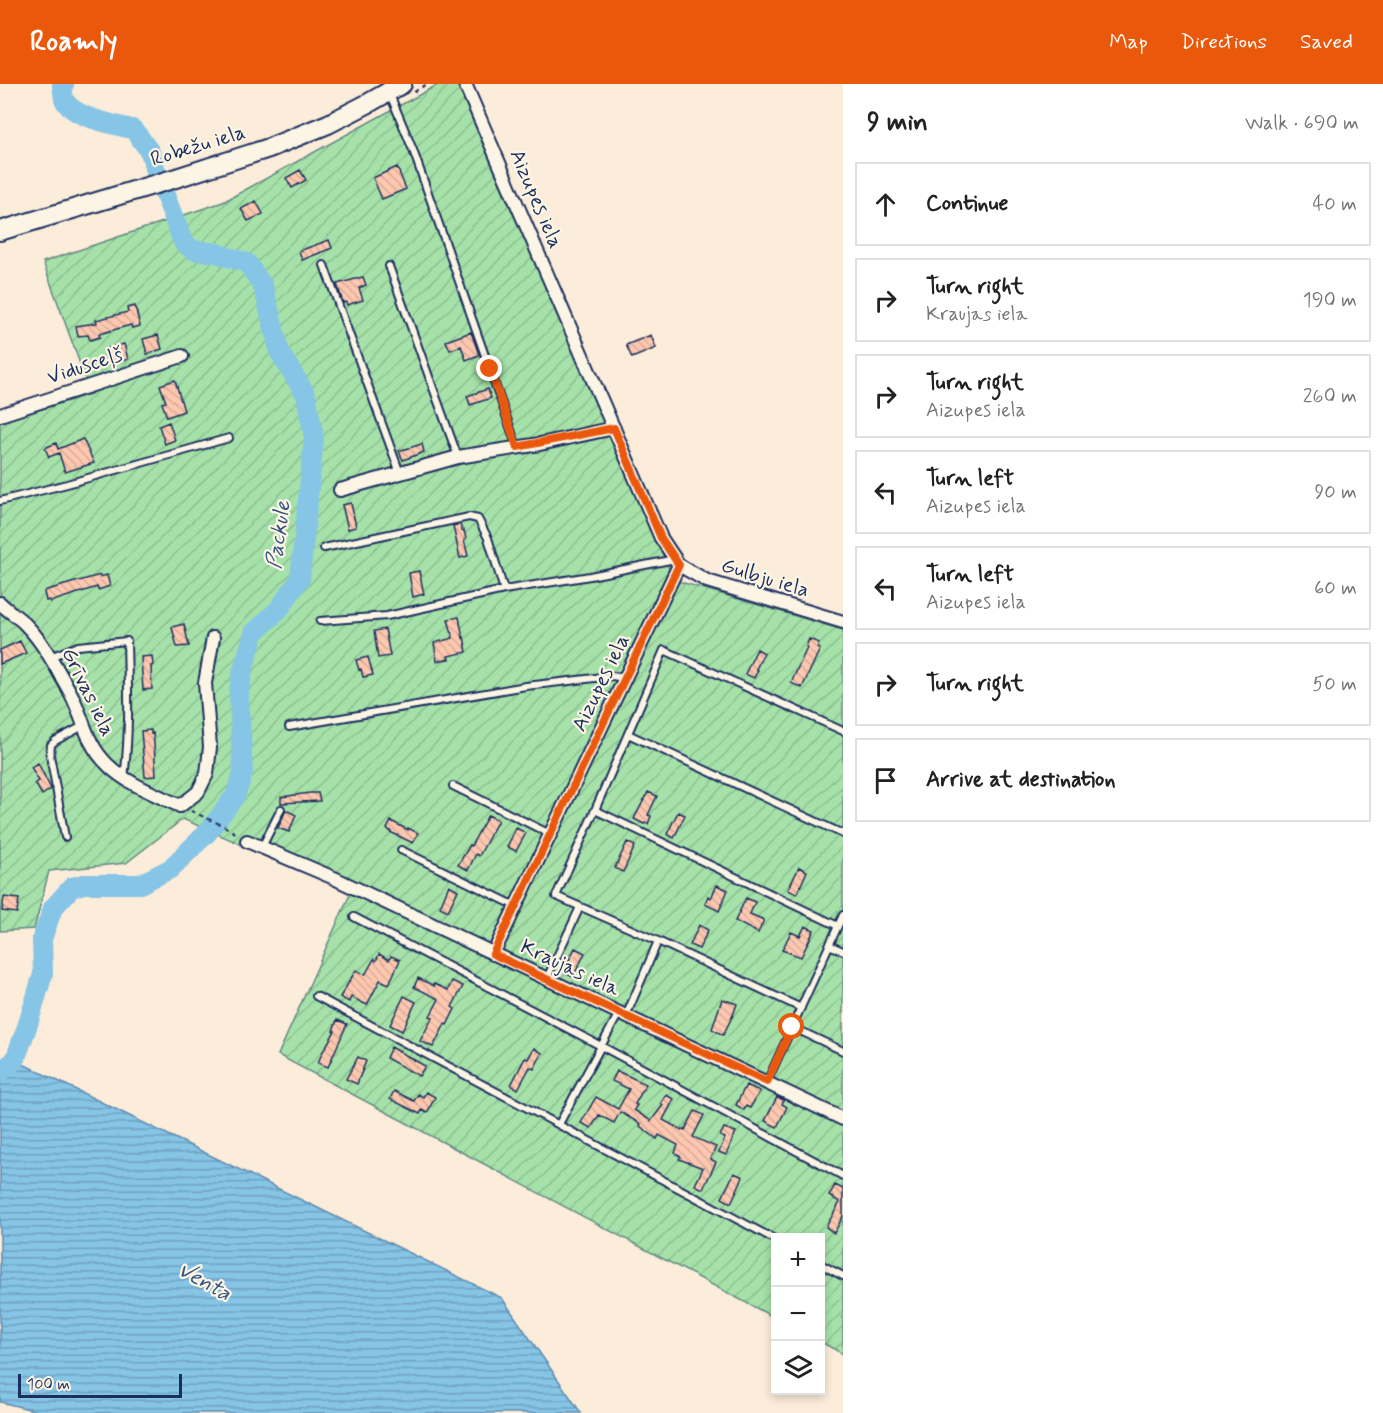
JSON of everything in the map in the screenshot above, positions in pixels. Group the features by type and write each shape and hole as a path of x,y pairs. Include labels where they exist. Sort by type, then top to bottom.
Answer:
{"main road":[{"name":"Robežu iela","path":"0,231 269,148 328,124 395,88"}],"street":[{"name":"Aizupes iela","path":"465,84 661,538 677,562 625,678 493,954"},
{"name":"Vidusceļš","path":"0,414 182,356"},
{"path":"340,490 458,457 614,428"},
{"name":"Gulbju iela","path":"677,562 707,580 843,622"},
{"name":"Grīvas iela","path":"0,603 24,623 45,648 72,695 95,751 124,779 180,806 198,792 207,774 210,747 205,683 213,638"},
{"name":"Kraujas iela","path":"247,841 334,878 843,1119"}],"lane":[{"path":"395,88 413,150 517,447"},
{"path":"324,265 400,473"},
{"path":"389,266 458,457"},
{"path":"0,501 229,438"},
{"path":"324,548 469,517 478,519 488,538 504,591"},
{"path":"320,621 387,616 504,591 677,562"},
{"path":"50,657 78,646 126,640 129,697 128,749 124,779"},
{"path":"801,1008 556,896 664,650 843,731"},
{"path":"289,726 526,686 612,676 625,678"},
{"path":"65,837 50,755 51,745 58,738 83,726"},
{"path":"628,734 843,834"},
{"path":"453,786 550,834"},
{"path":"262,847 281,809"},
{"path":"595,810 838,926"},
{"path":"401,850 516,906"},
{"path":"547,979 580,906"},
{"path":"767,1082 843,915"},
{"path":"354,917 843,1176"},
{"path":"559,1124 601,1046 622,1014 658,942"},
{"path":"829,945 843,951"},
{"path":"316,996 771,1237"},
{"path":"792,1027 843,1051"},
{"path":"825,1267 843,1276"}],"path":[{"path":"196,814 224,826 247,841"}],"green space":[{"path":"439,84 457,84 674,580 843,630 843,1354 825,1344 825,1233 771,1233 771,1316 278,1055 351,892 183,819 126,863 49,871 34,929 0,931 0,422 91,394 43,262 223,202"}],"water":[{"name":"Venta","path":"0,1060 15,1060 502,1298 581,1413 45,1413 0,1402"}],"building":[{"path":"397,167 406,189 382,199 373,178"},
{"path":"300,170 306,180 292,188 286,178"},
{"path":"256,201 263,214 248,221 241,209"},
{"path":"329,240 332,248 302,260 299,251"},
{"path":"363,277 366,285 359,288 363,300 347,305 346,302 343,303 337,284"},
{"path":"135,306 140,326 132,328 131,325 99,334 100,337 90,340 88,335 78,336 76,326 97,323 96,320 128,312 127,308"},
{"path":"471,332 479,355 466,360 461,346 450,350 446,341"},
{"path":"158,335 162,349 147,354 143,339"},
{"path":"651,335 656,348 632,358 626,345"},
{"path":"124,344 128,359 113,364 112,360 109,360 106,349"},
{"path":"175,380 184,411 167,417 162,403 166,402 160,385"},
{"path":"488,389 491,398 470,405 467,396"},
{"path":"169,422 175,440 165,444 159,426"},
{"path":"83,439 94,463 65,472 59,453 49,457 45,448 56,443 58,449"},
{"path":"422,444 424,452 403,460 399,451"},
{"path":"351,503 356,527 348,529 342,505"},
{"path":"460,524 462,531 464,530 468,556 460,558 453,526"},
{"path":"419,571 424,594 413,597 409,573"},
{"path":"100,575 100,577 107,575 110,586 98,590 97,587 50,602 50,600 46,601 44,592 47,590"},
{"path":"459,617 467,652 437,661 434,643 453,638 448,619"},
{"path":"184,624 189,646 177,647 172,627"},
{"path":"385,629 390,656 378,658 374,631"},
{"path":"809,639 819,643 817,648 820,649 802,688 791,683"},
{"path":"20,641 26,653 0,664 0,650"},
{"path":"757,649 764,653 754,678 745,674"},
{"path":"152,656 152,689 143,690 141,657"},
{"path":"368,657 373,675 363,677 356,660"},
{"path":"151,730 156,776 145,777 141,731"},
{"path":"38,763 51,789 42,795 35,783 39,781 31,767"},
{"path":"648,792 657,796 648,815 651,816 648,824 644,824 634,819"},
{"path":"318,793 320,801 281,803 281,797"},
{"path":"286,810 296,815 289,832 278,828"},
{"path":"678,812 685,815 674,838 667,834"},
{"path":"488,815 498,820 479,856 476,854 468,870 458,865"},
{"path":"391,821 418,833 413,843 387,829"},
{"path":"516,828 526,833 516,851 507,847"},
{"path":"627,842 635,846 623,872 615,868"},
{"path":"799,867 807,871 797,894 788,890"},
{"path":"449,885 458,890 448,911 440,907"},
{"path":"717,885 728,890 719,911 705,904 708,896 711,898"},
{"path":"4,897 19,899 17,913 2,911"},
{"path":"746,898 755,902 750,914 764,920 758,933 735,921"},
{"path":"699,925 708,930 699,949 690,945"},
{"path":"805,926 814,930 801,957 782,950 791,932 800,936"},
{"path":"575,948 585,953 573,977 563,972"},
{"path":"379,954 389,960 391,956 400,960 389,984 380,980 367,1005 351,997 349,1002 340,997 356,970 365,975"},
{"path":"418,978 448,990 452,981 463,986 452,1007 455,1009 433,1047 420,1041 433,1017 430,1016 439,999 414,987"},
{"path":"404,996 416,1002 402,1031 390,1025"},
{"path":"722,999 737,1004 723,1035 712,1029"},
{"path":"337,1020 347,1024 328,1067 318,1063 335,1031 333,1031"},
{"path":"391,1047 425,1066 419,1076 386,1058"},
{"path":"534,1048 542,1053 534,1069 530,1067 518,1089 511,1085 525,1058 528,1059"},
{"path":"358,1057 366,1061 357,1084 346,1079"},
{"path":"617,1071 646,1084 634,1110 651,1121 663,1105 661,1103 666,1095 674,1099 663,1120 682,1130 685,1130 695,1111 704,1115 693,1137 716,1147 710,1159 716,1162 703,1189 695,1185 703,1168 679,1159 681,1157 675,1153 678,1145 659,1135 657,1139 640,1126 641,1124 620,1112 614,1123 599,1115 591,1128 581,1123 596,1097 618,1109 629,1089 612,1081"},
{"path":"746,1085 760,1091 750,1108 746,1106 744,1110 736,1105"},
{"path":"394,1091 414,1101 418,1094 423,1097 426,1092 435,1097 427,1113 422,1110 420,1114 390,1099"},
{"path":"777,1097 784,1100 782,1104 787,1107 777,1127 765,1121"},
{"path":"724,1128 736,1132 726,1155 719,1152 725,1138 720,1136"},
{"path":"734,1173 743,1177 731,1203 722,1198"},
{"path":"835,1185 843,1189 843,1216 834,1233 826,1227 840,1202 829,1196"}],"waterway":[{"name":"Packule","path":"0,1072 15,1060 28,1024 43,974 42,939 53,908 72,887 84,884 140,884 170,869 208,832 235,796 243,773 239,691 243,670 254,633 279,609 300,579 314,438 306,395 280,353 263,286 247,263 216,253 193,250 183,242 150,152 135,131 84,116 75,111 64,99 62,85 64,84"}],"route":[{"path":"490,369 517,447 614,428 661,538 679,565 493,954 767,1082 792,1027"}]}
